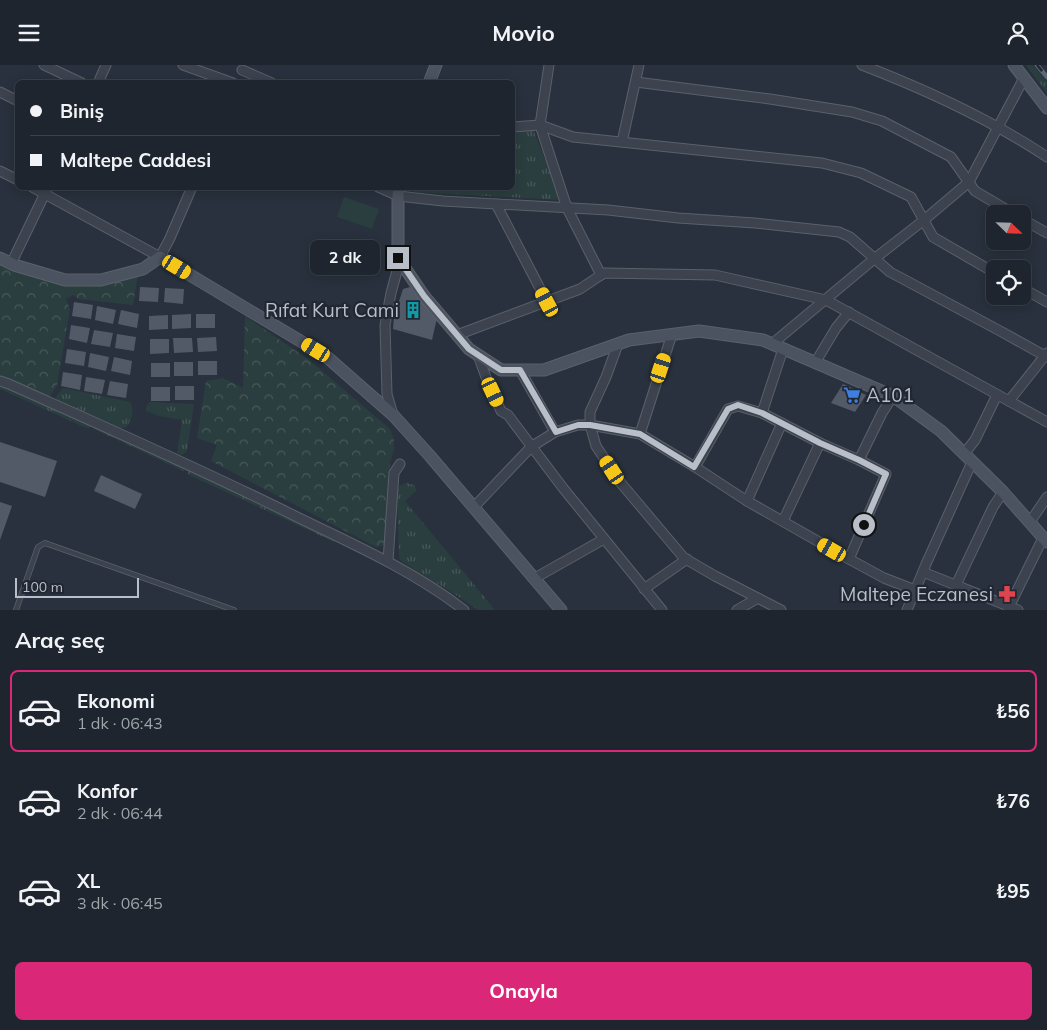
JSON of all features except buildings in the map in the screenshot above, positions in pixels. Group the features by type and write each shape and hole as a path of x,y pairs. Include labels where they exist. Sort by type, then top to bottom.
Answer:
{"street":[{"path":"44,65 76,80"},
{"path":"99,80 106,65"},
{"path":"183,65 195,67 227,80"},
{"path":"430,80 436,65"},
{"path":"549,65 540,125 567,208 601,275"},
{"path":"622,142 636,82 638,65"},
{"path":"862,65 954,104 998,127 1047,157"},
{"path":"1014,65 1047,108"},
{"path":"236,80 244,67 267,80"},
{"path":"772,344 969,182 1024,78"},
{"path":"636,82 770,99 852,112 882,121 952,157 976,191 999,205"},
{"path":"0,92 15,100"},
{"path":"515,127 540,125 572,137 822,163 861,173 911,197 934,237 986,268"},
{"path":"0,171 15,178"},
{"path":"0,258 11,264 65,280 101,280 143,269 160,257 191,190"},
{"path":"11,264 46,191 102,226 160,257 327,357 393,415 561,610"},
{"path":"1008,608 1045,540 1003,492 941,431 893,396 763,340 699,331 629,340 544,370 501,370 469,349 424,296 398,258 399,191 443,201 608,210 839,232 850,237 890,272 1046,356 1009,401"},
{"path":"496,204 547,302"},
{"path":"1031,224 1047,233"},
{"path":"393,415 387,394 385,325 400,260"},
{"path":"457,335 580,289 604,273 715,275 826,300 1047,422"},
{"path":"1031,293 1047,302"},
{"path":"815,363 836,328 849,312"},
{"path":"640,434 672,334"},
{"path":"618,344 590,412 590,425 596,446 620,482 684,557 715,576 781,610"},
{"path":"762,413 783,349"},
{"path":"478,355 501,411 508,415 563,488 662,610"},
{"path":"520,370 556,432"},
{"path":"0,381 217,478 388,561 450,599 464,610"},
{"path":"907,610 975,440 998,395"},
{"path":"859,460 882,413 893,396"},
{"path":"694,467 728,409 738,405 762,413 886,474 849,559"},
{"path":"747,501 782,423"},
{"path":"474,507 531,447 556,432 578,425 590,425 640,434 747,501 849,559 884,578 915,590"},
{"path":"783,521 820,443"},
{"path":"388,561 394,473 400,464"},
{"path":"956,585 993,507 1003,492"},
{"path":"1030,522 1047,497"},
{"path":"535,578 604,539"},
{"path":"644,589 687,559"},
{"path":"923,572 1008,608 1018,610"},
{"path":"737,610 758,598"}],"lane":[{"path":"16,610 38,547 45,543 234,610"}],"green space":[{"path":"1026,65 1033,65 1047,82 1047,93"},
{"path":"533,129 561,200 414,192 414,190 515,190 515,132"},
{"path":"344,197 379,209 372,229 337,217"},
{"path":"0,263 31,276 63,284 138,275 133,305 78,299 73,295 66,299 70,309 57,385 50,396 0,376"},
{"path":"245,316 308,359 390,429 394,440 394,450 390,462 388,531 384,545 376,547 211,461 217,445 197,438 206,381 223,378 243,388"},
{"path":"0,383 92,424 90,428 84,427 0,389"},
{"path":"63,388 130,402 132,415 127,427 120,428 57,400 56,397"},
{"path":"151,402 194,404 187,451 182,455 177,454 182,420 159,416 146,411 147,405"},
{"path":"95,424 186,467 183,471 94,429"},
{"path":"189,469 335,540 334,542 187,474"},
{"path":"407,483 414,485 417,490 405,501 495,610 478,610 401,561 399,558 397,490 401,485"}],"railway":[{"path":"1037,65 1047,77"}],"place":[{"name":"Rıfat Kurt Cami","path":"413,310"},
{"name":"A101","path":"852,395"},
{"name":"Maltepe Eczanesi","path":"1007,594"}],"route":[{"path":"398,258 424,296 469,349 501,370 520,370 556,432 578,425 590,425 640,434 694,467 728,409 738,405 762,413 886,474 864,525"}]}
